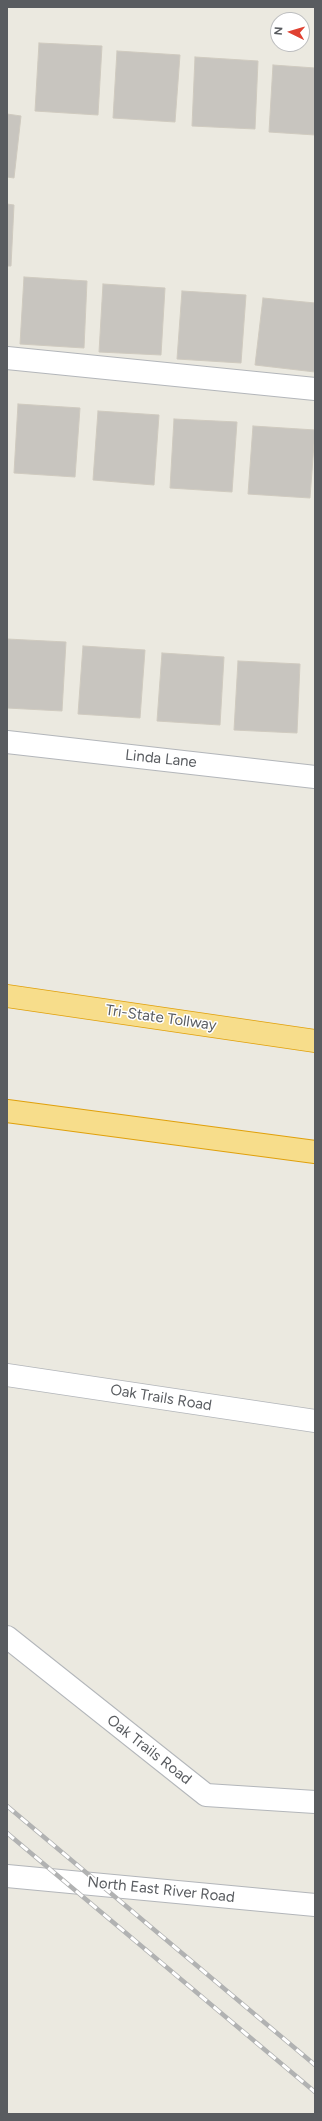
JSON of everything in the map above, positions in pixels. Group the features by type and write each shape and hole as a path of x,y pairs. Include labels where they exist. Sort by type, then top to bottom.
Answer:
{"highway":[{"name":"Tri-State Tollway","path":"7,996 315,1041"},
{"path":"7,1110 315,1152"}],"street":[{"path":"7,358 315,389"},
{"name":"Linda Lane","path":"7,742 315,777"},
{"name":"Oak Trails Road","path":"7,1375 315,1421"},
{"name":"Oak Trails Road","path":"7,1637 206,1795 315,1802"},
{"name":"North East River Road","path":"7,1876 315,1905"}],"building":[{"path":"39,43 102,46 98,115 35,111"},
{"path":"117,51 180,55 175,122 113,118"},
{"path":"195,57 258,61 255,129 192,126"},
{"path":"273,65 315,68 315,135 269,132"},
{"path":"7,114 21,116 14,178 7,177"},
{"path":"7,204 14,205 11,266 7,266"},
{"path":"24,277 87,281 84,348 20,344"},
{"path":"103,284 165,288 161,355 99,352"},
{"path":"182,291 246,295 241,363 177,359"},
{"path":"263,298 315,303 315,372 255,365"},
{"path":"18,404 80,408 75,477 14,473"},
{"path":"98,411 159,415 154,485 93,480"},
{"path":"174,419 237,422 232,492 170,488"},
{"path":"253,426 315,430 310,498 248,494"},
{"path":"7,639 66,642 62,711 7,708"},
{"path":"83,646 145,650 140,718 78,714"},
{"path":"162,653 224,657 220,725 157,721"},
{"path":"238,661 300,664 297,733 234,730"}],"railway":[{"path":"7,1806 315,2065"},
{"path":"7,1833 315,2092"}]}
